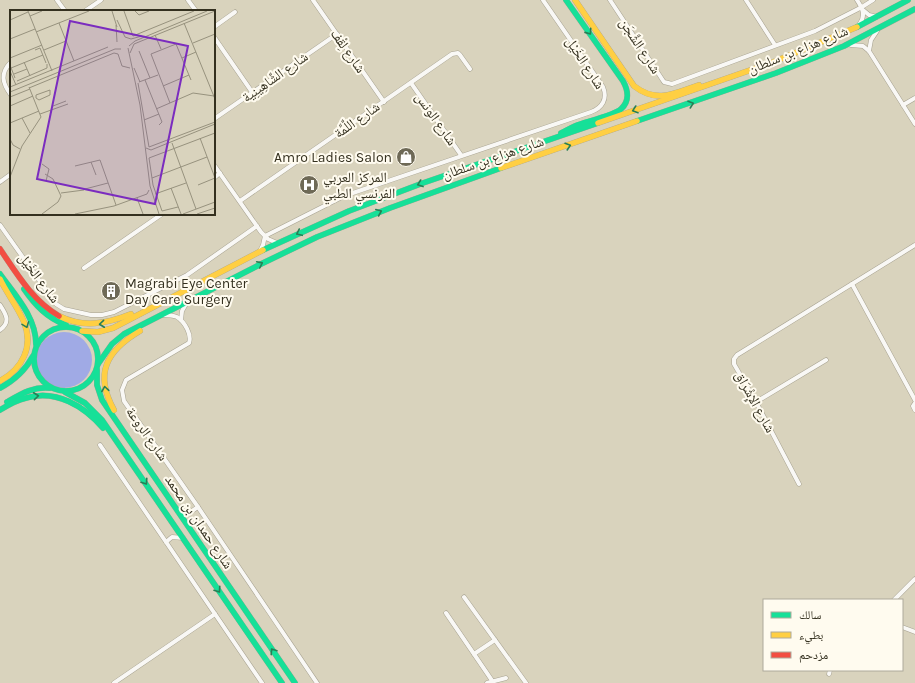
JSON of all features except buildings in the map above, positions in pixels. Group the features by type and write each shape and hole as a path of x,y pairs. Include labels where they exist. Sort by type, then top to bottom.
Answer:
{"main road":[{"path":"555,138 570,128 620,111 625,106 628,98 627,89 623,81 566,0"},
{"path":"575,0 634,86 646,94 659,97 709,82 725,80"},
{"name":"شارع هزاع بن سلطان","path":"82,330 90,333 105,331 277,243 349,211 410,188 725,80 819,44 877,17 908,0"},
{"name":"شارع هزاع بن سلطان","path":"98,367 106,350 118,339 282,253 388,208 783,71 844,46 915,9"},
{"path":"0,249 39,302 52,312 67,319 83,324 101,324 116,321 142,309 152,308"},
{"path":"0,255 37,308 49,317 82,330 90,337 98,354 98,367 92,379 84,386 65,392 47,388 31,389 0,406"},
{"path":"0,274 35,326 37,340 34,354 26,369 20,375 0,388"},
{"path":"0,279 25,321 29,333 26,352 20,365 12,374 0,381"},
{"path":"143,460 136,443 108,400 104,387 105,372 109,359 117,347 128,338 147,328 159,317"},
{"path":"36,347 46,334 57,328 69,326"},
{"path":"34,354 34,362 38,375 42,381 54,389"},
{"name":"شارع حمدان بن محمد","path":"98,367 96,382 99,395 294,683"},
{"name":"شارع حمدان بن محمد","path":"65,392 81,400 94,411 134,466 282,683"},
{"path":"0,410 18,401 35,396 52,396 70,401 91,415 120,452 134,466"}],"street":[{"path":"57,0 64,10"},
{"path":"86,10 101,0"},
{"path":"188,0 195,10"},
{"name":"شارع لِقْف","path":"313,0 384,102"},
{"name":"شارع الخَيْل","path":"265,236 344,196 591,112 600,107 603,104 605,94 603,87 543,0"},
{"name":"شارع الشَّجَن","path":"610,0 662,79 668,84 672,84 775,45 815,32 862,8 873,0"},
{"path":"746,0 775,45"},
{"path":"857,0 869,15 877,17"},
{"path":"857,26 863,19 862,8"},
{"path":"215,26 235,12"},
{"path":"870,51 873,35 882,27"},
{"name":"شارع الشَّاهِينِية","path":"215,118 337,34"},
{"path":"215,38 252,92"},
{"path":"844,46 859,44 870,51 915,124"},
{"name":"شارع اللَّمَّة","path":"240,201 455,53 460,54 470,69"},
{"path":"10,63 4,68 2,76 3,84 10,94"},
{"name":"شارع الونس","path":"411,83 460,156"},
{"path":"903,105 915,98"},
{"path":"215,166 265,236 271,241 277,243"},
{"path":"215,177 220,173"},
{"path":"0,182 10,175"},
{"path":"84,268 161,215"},
{"name":"شارع الخَيْل","path":"0,225 56,304 64,309 97,315 114,312 187,275 257,226"},
{"path":"259,252 263,245 265,236"},
{"name":"شارع الإِشْرَاق","path":"799,484 756,402 734,364 733,362 735,357 915,246"},
{"path":"852,284 915,402 913,406 915,410"},
{"path":"159,317 173,316 181,321 182,311 192,299"},
{"path":"0,305 6,313 7,320 0,330"},
{"name":"شارع الروعة","path":"181,321 189,333 189,343 131,377 124,385 122,396 317,683"},
{"path":"756,402 826,360"},
{"path":"100,445 262,683"},
{"path":"178,512 190,512 198,507"},
{"path":"187,524 187,518 190,512"},
{"path":"166,542 172,537 176,527"},
{"path":"172,537 183,538"},
{"path":"895,599 915,579"},
{"path":"464,597 526,683"},
{"path":"446,613 493,682"},
{"path":"116,683 215,614"},
{"path":"903,626 915,632"},
{"path":"474,654 495,640"},
{"path":"487,683 506,678"}],"water":[{"path":"58,332 70,332 80,336 88,344 92,354 92,366 88,376 80,384 70,388 58,388 48,384 40,376 36,366 36,354 40,344 48,336"}],"traffic: fast":[{"path":"561,133 575,126 618,111 624,106 627,99 626,88 623,81 566,0"},
{"path":"857,27 908,0"},
{"path":"637,121 776,73 844,46 915,9"},
{"path":"263,250 349,211 423,183 598,123"},
{"path":"98,364 112,344 124,334 261,264 317,237 390,208 501,168"},
{"path":"0,274 29,316 35,334 36,344"},
{"path":"24,289 47,315 66,325"},
{"path":"60,327 72,327 89,336 96,347 98,359 96,371 89,382 72,391 60,391 48,386 39,377 34,365 34,353 39,341 48,332 60,327"},
{"path":"0,388 19,375 33,356"},
{"path":"97,370 97,385 102,400 295,683"},
{"path":"7,402 33,389 50,388"},
{"path":"65,392 85,403 102,420 282,683"},
{"path":"0,410 22,399 37,396 48,396 69,401 78,406 103,428"}],"traffic: slow":[{"path":"575,0 634,86 650,95 658,96 674,94 699,85"},
{"path":"598,123 771,63 857,27"},
{"path":"501,168 637,121"},
{"path":"82,331 98,332 113,328 263,250"},
{"path":"0,279 22,316 27,331 28,340 27,348 20,364 8,376 0,381"},
{"path":"59,316 77,322 95,323 113,320 131,314"},
{"path":"114,410 108,397 105,385 104,374 107,364 119,347 140,331"}],"traffic: jam":[{"path":"0,249 19,277 33,294 49,310 59,316"}],"place":[{"name":"Amro Ladies Salon","path":"406,157"},
{"name":"المركز العربي الفرنسي الطبي","path":"309,185"},
{"name":"Magrabi Eye Center Day Care Surgery","path":"111,291"}]}
